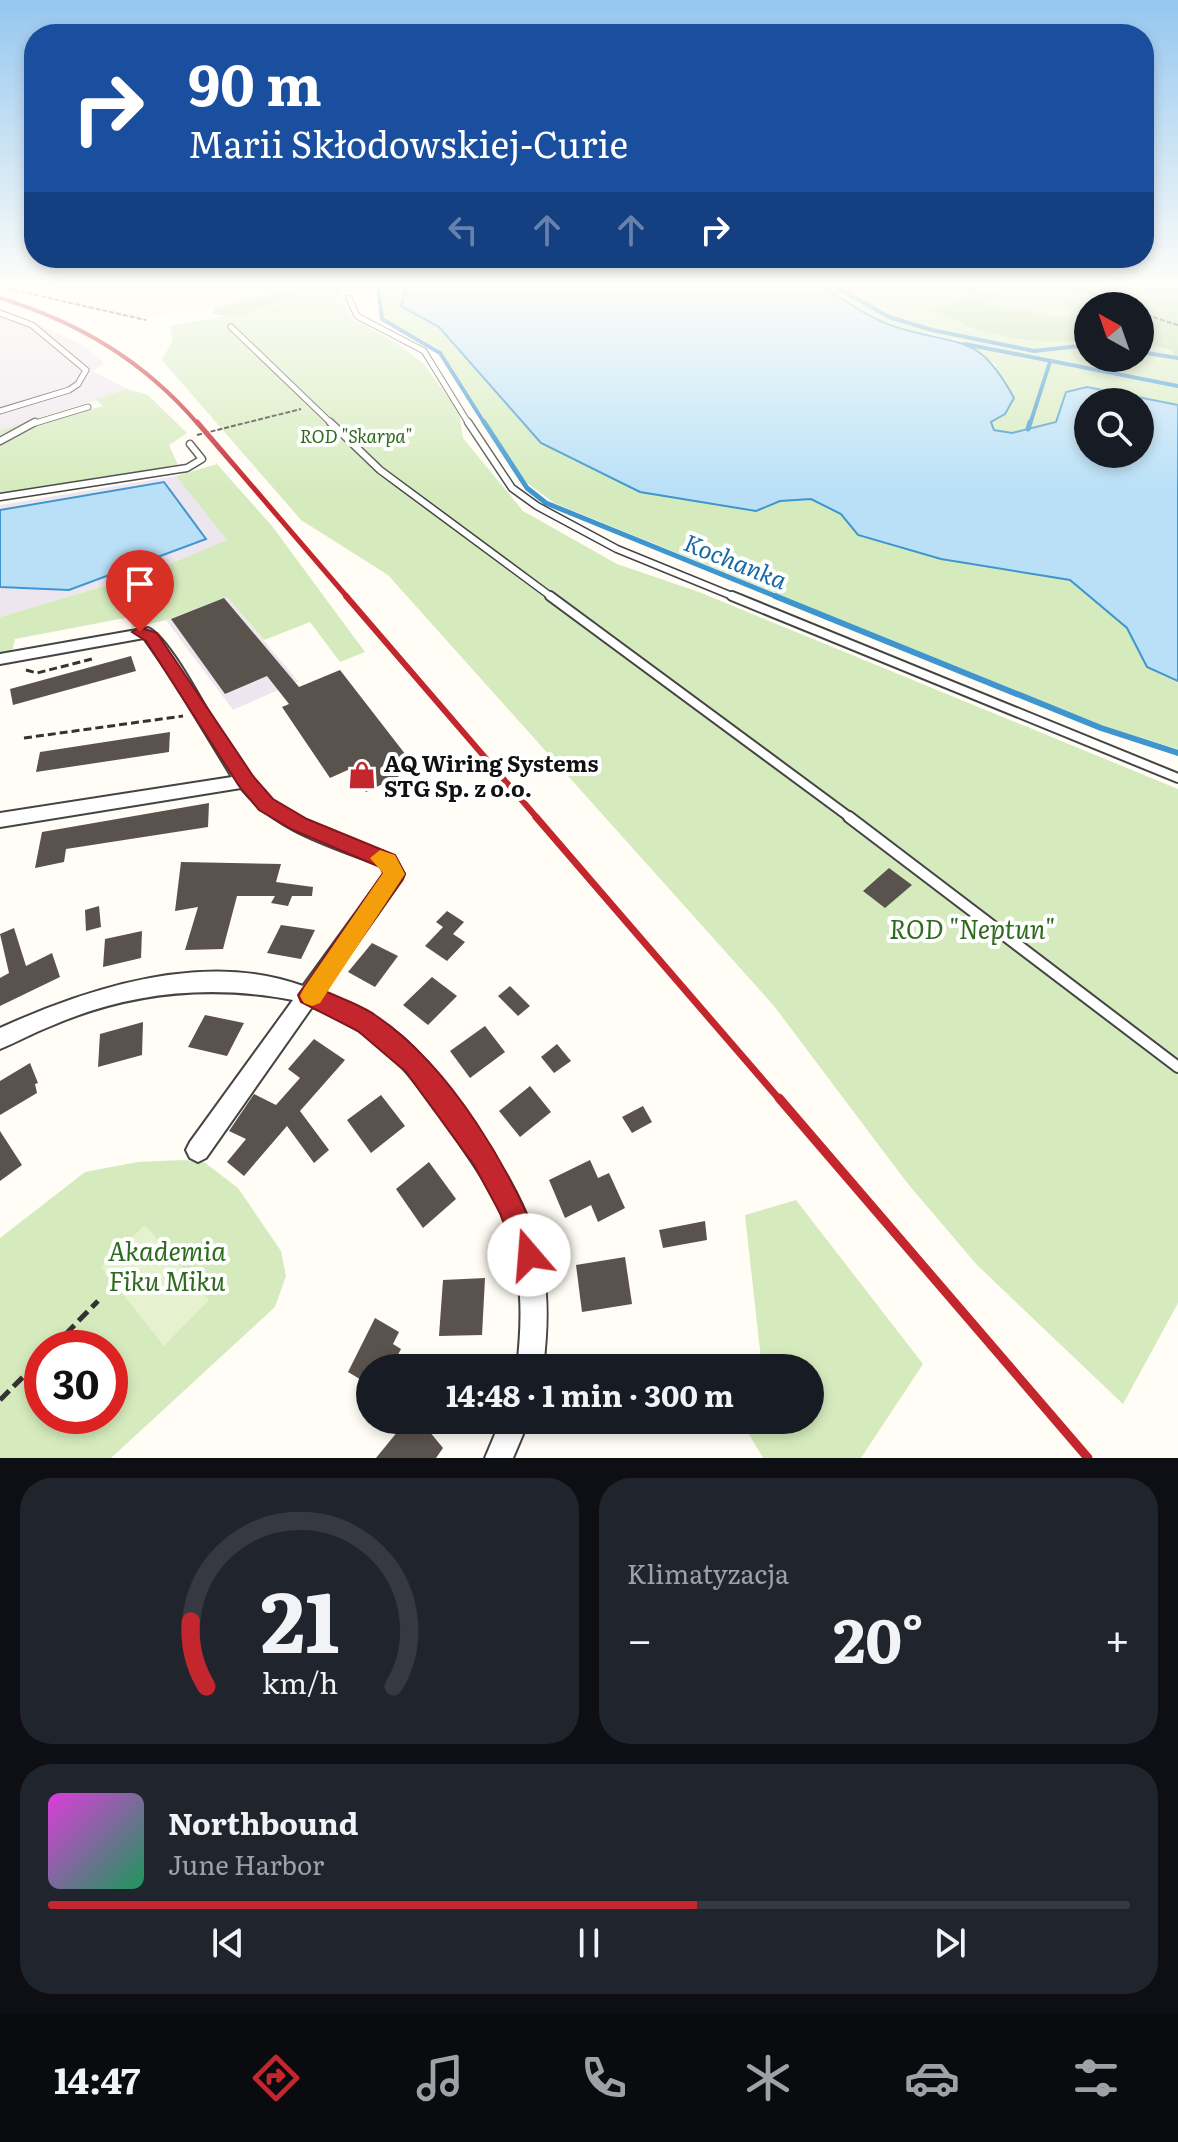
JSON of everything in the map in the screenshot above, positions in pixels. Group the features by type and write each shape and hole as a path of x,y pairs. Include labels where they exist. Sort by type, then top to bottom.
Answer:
{"street":[{"path":"0,659 148,633 246,781 266,804 300,824 388,861 395,874 198,1150"},
{"path":"0,820 246,781"},
{"path":"0,1039 79,1003 162,984 219,981 309,995 366,1023 400,1049 484,1156 521,1226 529,1255 535,1309 531,1354"},
{"path":"500,1458 509,1434"}],"lane":[{"path":"0,411 69,390 78,384 86,370 68,355"},
{"path":"259,355 391,479 910,862 1178,1067"},
{"path":"427,355 494,464 512,488 537,506 617,549 1178,778"},
{"path":"0,441 40,420 88,407"},
{"path":"0,497 187,468 202,459 190,444"}],"path":[{"path":"190,444 188,440 191,436 312,407"},
{"path":"15,668 37,673 94,658"},
{"path":"24,738 190,715"},
{"path":"70,1330 98,1301"},
{"path":"0,1400 24,1376"}],"shaded area":[{"path":"0,355 95,355 104,363 93,371 127,389 0,430"},
{"path":"176,476 228,540 151,572 0,617 0,505"},
{"path":"227,597 298,681 233,710 166,620"}],"green space":[{"name":"ROD \"Neptun\"","path":"165,355 412,355 423,363 459,412 463,438 523,511 617,564 699,592 1178,789 1178,1303 1123,1404 977,1265 908,1184 774,1006 388,575 301,520 162,360"},
{"path":"443,355 466,355 756,511 780,501 811,499 841,514 858,535 941,559 1070,580 1127,628 1147,667 1178,681 1178,749 1106,727 554,503 526,482"},
{"path":"981,355 1074,355 1074,372 1154,372 1154,355 1174,355 1178,359 1178,405 1154,400 1154,388 1074,388 1066,392 1056,422 1012,433 994,430 990,423 996,365"},
{"path":"127,389 148,395 187,433 169,445 178,465 0,494 0,445 43,422 103,406 96,400 35,419 0,438 0,430"},
{"path":"217,464 272,526 365,652 340,662 310,622 264,640 227,597 166,620 132,628 130,617 15,639 12,652 0,653 0,617 151,572 227,540 176,476"},
{"name":"Akademia Fiku Miku","path":"138,1162 204,1162 238,1188 281,1251 286,1276 275,1307 111,1458 0,1458 0,1238 85,1172"},
{"path":"796,1200 923,1364 861,1458 763,1458 749,1434 824,1434 824,1354 760,1354 745,1215"},
{"path":"145,1225 209,1300 164,1346 101,1267"}],"water":[{"name":"Kochanka","path":"464,355 982,355 990,362 1014,398 1005,414 991,422 994,430 1012,433 1056,422 1066,392 1074,390 1074,468 1154,468 1154,400 1178,405 1178,681 1147,667 1127,628 1070,580 941,559 858,535 841,514 811,499 780,501 756,511 640,492 541,443"},
{"path":"164,482 206,539 69,590 0,587 0,510"}],"building":[{"path":"224,598 299,687 340,670 416,768 366,792 350,769 330,778 282,707 289,704 267,676 225,694 171,619"},
{"path":"131,656 136,671 13,705 10,689"},
{"path":"170,732 169,752 36,772 40,752"},
{"path":"209,803 208,827 66,849 64,862 35,868 42,832"},
{"path":"181,862 281,864 276,882 313,887 312,896 292,896 288,906 271,903 275,896 237,896 223,949 185,950 198,907 175,911"},
{"path":"889,868 912,885 885,908 863,891"},
{"path":"99,906 101,927 86,931 85,910"},
{"path":"447,911 464,922 453,934 465,942 447,961 425,946 443,927 436,922"},
{"path":"281,925 315,930 301,959 267,953"},
{"path":"14,928 26,966 52,953 60,977 0,1006 0,978 9,973 0,934"},
{"path":"142,931 141,958 103,967 105,939"},
{"path":"372,943 398,956 375,987 348,972"},
{"path":"432,977 457,996 428,1025 403,1005"},
{"path":"510,986 530,1006 518,1016 498,996"},
{"path":"205,1015 244,1023 227,1056 188,1047"},
{"path":"143,1022 142,1055 98,1067 100,1034"},
{"path":"485,1026 505,1052 470,1078 450,1051"},
{"path":"314,1039 345,1060 300,1111 329,1150 314,1163 287,1126 244,1176 227,1162 246,1139 229,1131 254,1094 276,1105 300,1078 288,1069"},
{"path":"557,1044 571,1061 554,1073 541,1057"},
{"path":"30,1063 38,1083 35,1084 37,1093 0,1115 0,1081"},
{"path":"530,1086 551,1112 520,1137 499,1111"},
{"path":"381,1095 405,1126 371,1153 347,1120"},
{"path":"643,1106 652,1122 632,1133 622,1117"},
{"path":"0,1131 22,1165 0,1181"},
{"path":"590,1160 598,1178 609,1173 625,1208 598,1222 591,1205 565,1218 549,1180"},
{"path":"429,1162 456,1199 423,1228 396,1189"},
{"path":"705,1221 707,1240 663,1248 659,1230"},
{"path":"625,1257 632,1304 582,1312 576,1265"},
{"path":"485,1278 482,1335 439,1336 443,1280"},
{"path":"375,1318 399,1332 393,1344 401,1349 398,1354 357,1354"},
{"path":"356,1356 356,1377 348,1372"},
{"path":"396,1434 432,1434 443,1448 436,1458 376,1458"}],"waterway":[{"name":"Kochanka","path":"441,355 485,424"},
{"path":"1021,355 1178,386"},
{"path":"1159,355 1178,358"},
{"path":"1030,424 1050,362"},
{"name":"Kochanka","path":"484,422 527,488 546,503 780,598"},
{"path":"1028,429 1030,422"},
{"name":"Kochanka","path":"775,596 1101,728 1178,753"}],"railway":[{"path":"121,355 156,381 198,424"},
{"path":"197,422 348,598"},
{"path":"346,596 538,819"},
{"path":"536,817 780,1100"},
{"path":"779,1098 1088,1458"}],"slow traffic":[{"path":"312,996 309,995 395,874 388,861 380,858"}],"place":[{"name":"AQ Wiring Systems STG Sp. z o.o.","path":"362,775"}],"route":[{"path":"140,632 152,637 246,781 266,804 300,824 388,861 395,874 309,995 366,1023 384,1035 414,1064 484,1156 512,1206 529,1255"}],"park label":[{"name":"ROD \"Skarpa\"","path":"356,435"}]}
